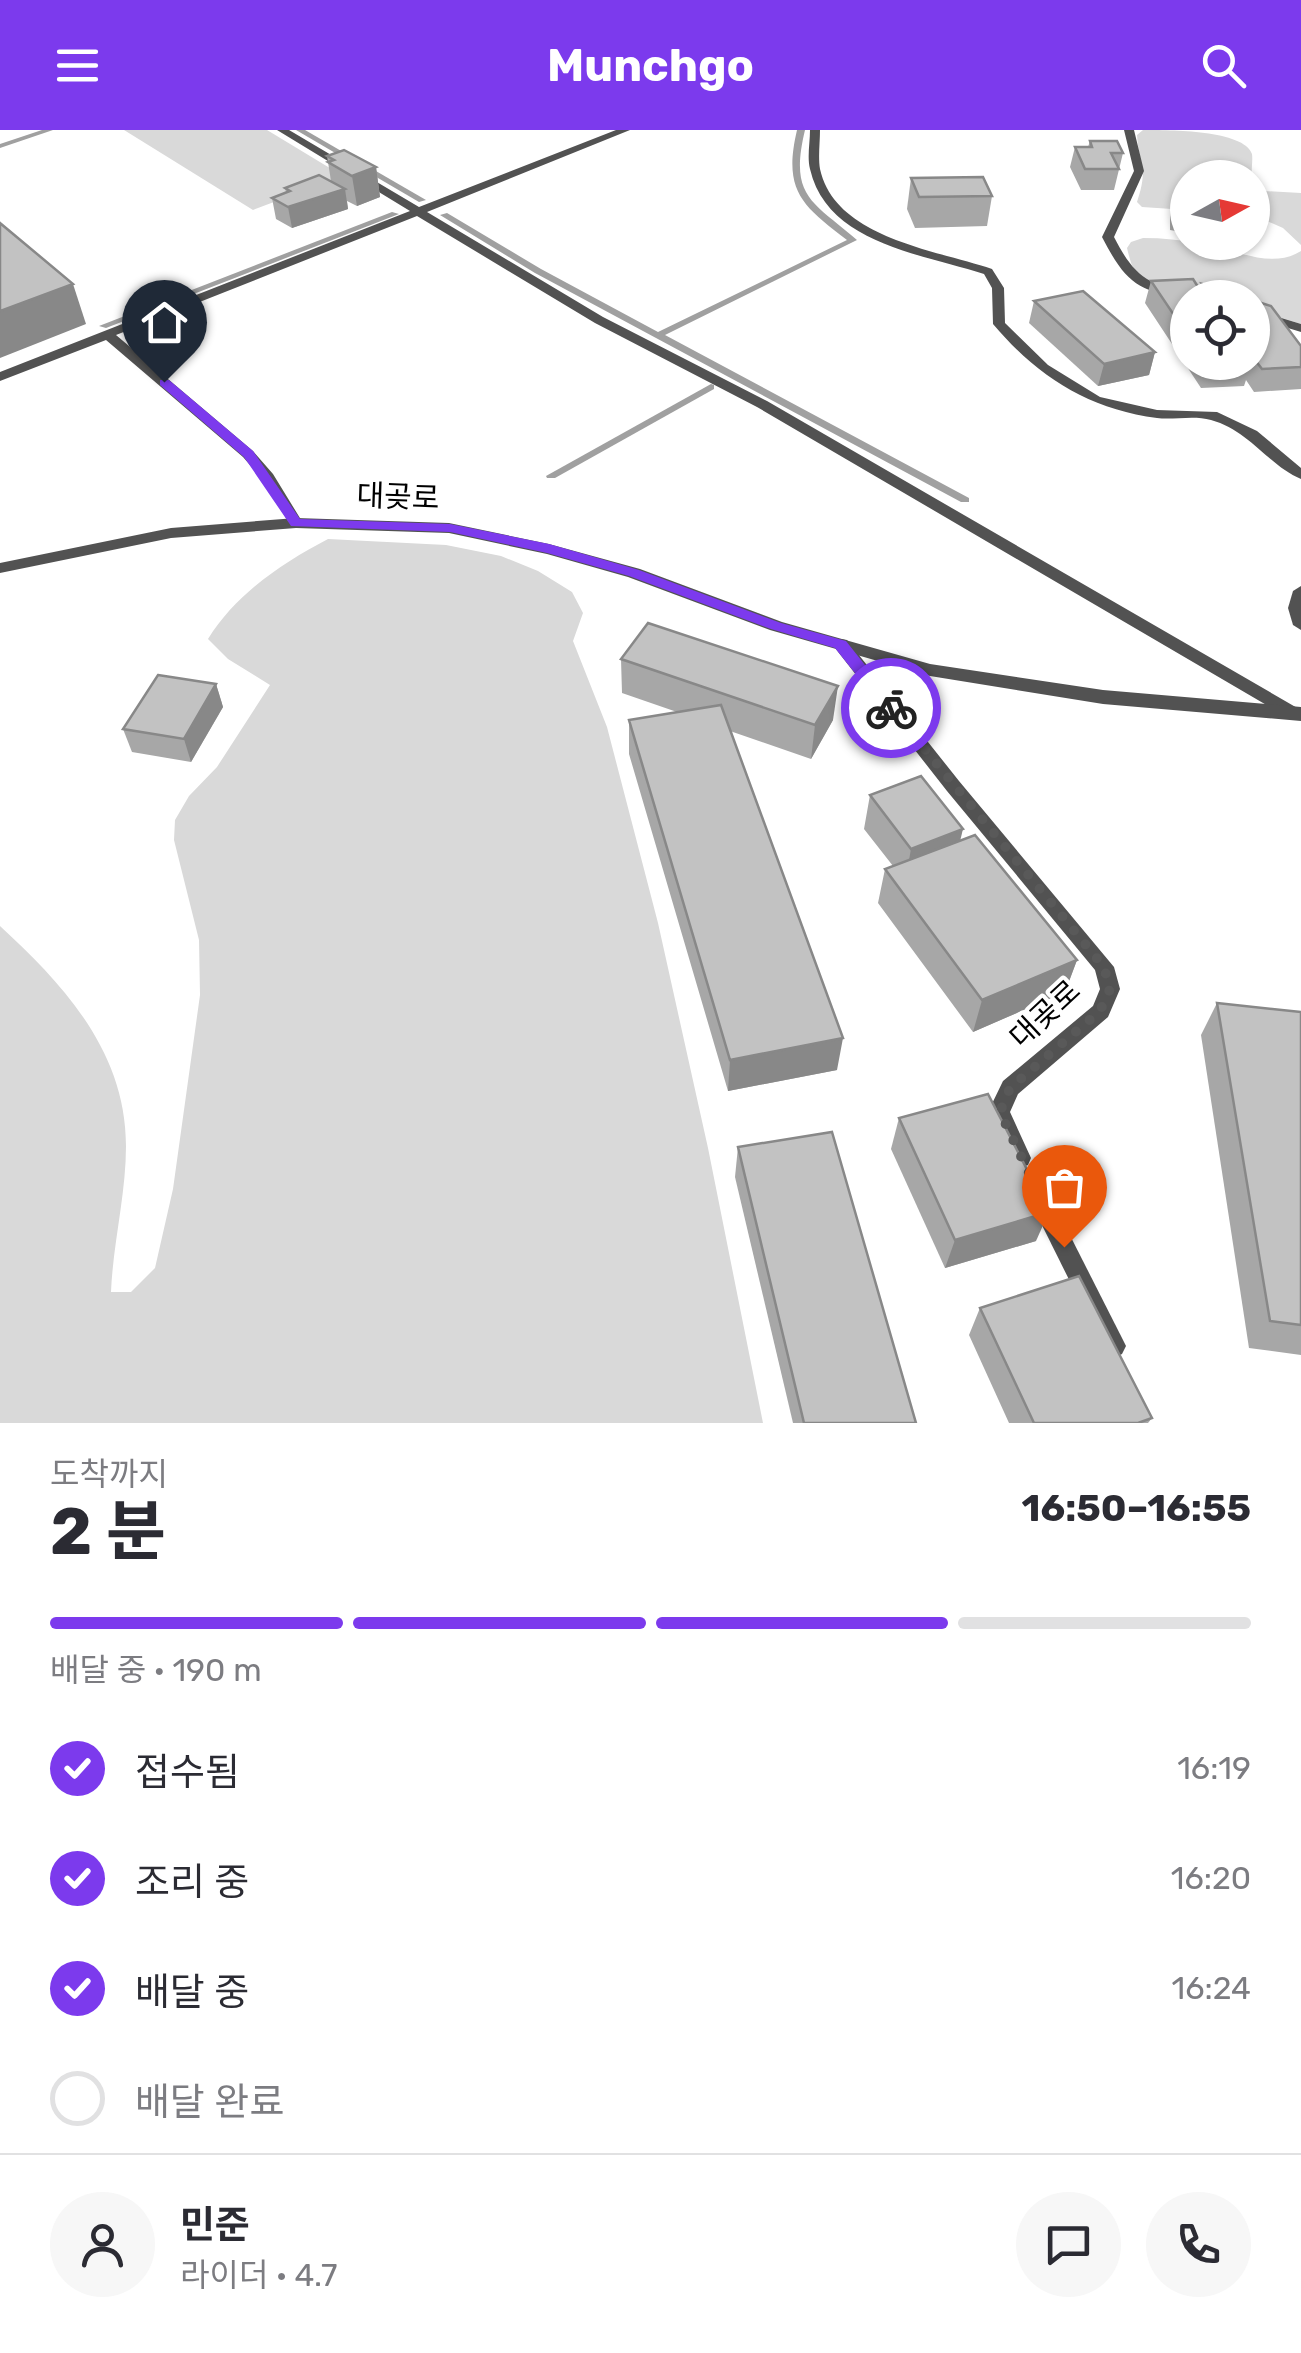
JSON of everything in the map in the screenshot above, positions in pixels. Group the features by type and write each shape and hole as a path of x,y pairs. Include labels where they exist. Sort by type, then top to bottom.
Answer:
{"street":[{"name":"대곶로","path":"0,568 171,533 296,523 450,528 549,549 634,573 776,626 930,670 1065,691 1297,714"}],"lane":[{"path":"282,130 599,320 810,431 1297,714"},
{"path":"0,377 625,130"},
{"path":"815,130 812,168 822,196 851,226 988,272 998,288 999,324 1043,368 1096,400 1158,414 1212,415 1252,434 1301,475"},
{"path":"1128,130 1139,171 1108,237 1124,268 1141,286 1170,293"},
{"path":"1270,319 1301,328"},
{"path":"108,334 248,454 268,477 296,523"},
{"path":"1301,591 1296,608 1301,625"},
{"name":"대곶로","path":"841,644 952,786 1104,967 1110,989 1100,1011 1010,1088 1000,1112 1118,1358"}],"shaded area":[{"path":"124,130 267,130 343,176 253,210"},
{"path":"1143,130 1170,130 1221,136 1246,146 1252,160 1170,160 1170,209 1142,207 1137,202 1143,174 1137,135"},
{"path":"1270,191 1301,193 1301,245 1283,228 1270,222"},
{"path":"1143,238 1170,239 1170,260 1270,260 1301,251 1301,324 1270,314 1270,280 1170,280 1170,290 1145,280 1134,269 1127,248"},
{"path":"328,539 446,545 501,556 538,571 572,592 583,613 573,641 607,727 658,923 763,1423 0,1423 0,926 68,997 103,1051 115,1080 126,1146 111,1292 131,1292 155,1268 173,1189 200,995 199,940 174,840 175,820 189,796 217,767 270,685 228,659 208,639 232,608 261,581"}],"building":[{"path":"1090,141 1117,141 1123,153 1111,153 1119,169 1085,169 1075,147 1092,147"},
{"path":"344,150 376,167 352,176 328,162 334,160 327,156"},
{"path":"319,175 345,189 288,207 272,198 290,191 285,188"},
{"path":"983,177 992,196 919,197 911,178"},
{"path":"0,223 73,284 0,311"},
{"path":"1170,280 1170,309 1151,281"},
{"path":"1083,291 1155,352 1104,364 1034,301"},
{"path":"1270,306 1301,346 1301,367 1270,369"},
{"path":"648,623 838,686 815,725 621,659"},
{"path":"158,675 216,684 184,739 123,729"},
{"path":"721,705 843,1038 730,1060 629,720"},
{"path":"921,776 963,829 911,849 870,795"},
{"path":"975,835 1077,960 982,1000 885,869"},
{"path":"1217,1003 1301,1012 1301,1325 1270,1321"},
{"path":"988,1094 1049,1212 955,1240 899,1118"},
{"path":"832,1132 916,1423 804,1423 738,1147"},
{"path":"1079,1276 1152,1418 1138,1423 1034,1423 980,1308"}],"waterway":[{"path":"0,146 49,130"},
{"path":"300,130 422,200"},
{"path":"658,335 853,240 803,196 795,168 801,130"},
{"path":"103,326 395,214"},
{"path":"444,215 538,271 965,500"},
{"path":"551,476 711,387"}],"way so far":[{"path":"891,708 1104,967 1110,989 1100,1011 1010,1088 1000,1112 1064,1247"}],"route":[{"path":"164,382 248,454 268,477 296,523 450,528 549,549 634,573 776,626 841,644 891,708"}]}
